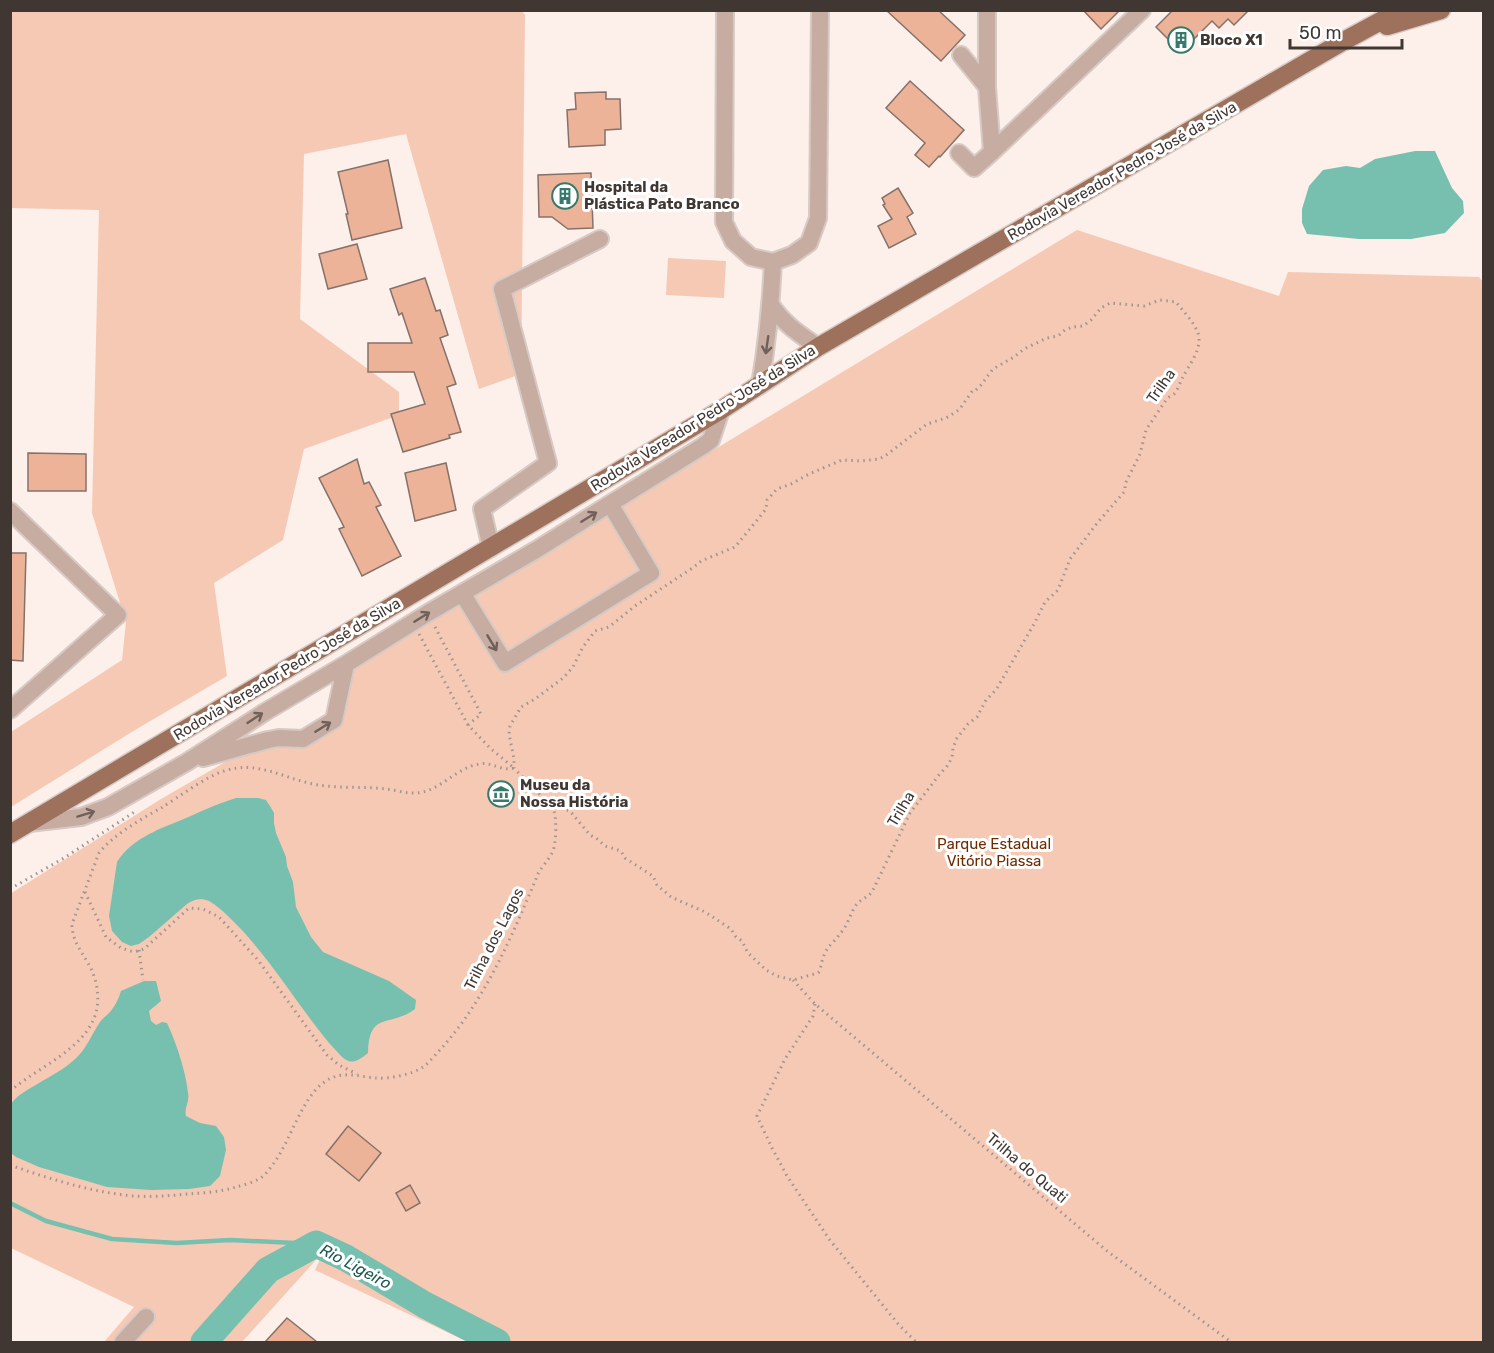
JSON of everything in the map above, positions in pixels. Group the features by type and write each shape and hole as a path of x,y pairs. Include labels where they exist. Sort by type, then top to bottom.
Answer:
{"main road":[{"name":"Rodovia Vereador Pedro José da Silva","path":"10,834 721,410 818,347 1333,47 1401,10"},
{"path":"1357,35 1441,10"}],"street":[{"path":"725,10 724,222 733,241 751,257 773,262 792,255 809,243 818,218 819,10"},
{"path":"987,10 987,87 992,152"},
{"path":"959,153 974,168 1142,10"},
{"path":"961,55 987,87"},
{"path":"490,548 482,509 548,463 502,289 600,239"},
{"path":"760,385 767,345 773,262"},
{"path":"771,305 791,328 818,347"},
{"path":"28,823 81,817 108,807 188,762 265,712 703,446 711,440 721,410"},
{"path":"462,593 505,663 651,573 610,504"},
{"path":"10,511 118,615 10,710"},
{"path":"188,762 268,740 303,739 334,720 346,664"},
{"path":"123,1342 146,1317"}],"path":[{"name":"Trilha","path":"514,768 509,734 510,726 521,707 563,678 573,667 583,647 596,631 609,627 635,606 701,561 735,547 766,509 767,500 777,489 842,460 861,461 885,456 927,424 946,418 959,410 973,390 976,390 993,369 1024,349 1047,338 1058,336 1072,327 1083,326 1101,308 1110,303 1144,306 1160,300 1176,302 1197,331 1198,346 1174,393 1166,400 1146,430 1140,454 1125,484 1125,491 1070,559 1058,591 1045,602 996,690 986,700 977,717 957,738 952,758 947,766 910,813 872,892 856,905 843,931 826,950 821,959 820,971 793,980"},
{"path":"428,613 481,714 468,725"},
{"path":"412,623 468,725 548,804 570,811 590,836 605,846 621,851 624,858 653,876 657,885 671,897 705,912 730,929 742,941 748,953 766,970 777,976 793,980"},
{"path":"10,1090 73,1047 91,1027 96,1016 98,992 89,964 74,941 72,924 99,854 107,844 150,814 225,771 262,769 316,785 414,793 427,791 470,766 482,763 509,770 514,768"},
{"name":"Trilha dos Lagos","path":"10,1165 88,1188 135,1196 163,1196 236,1188 262,1177 282,1151 310,1098 322,1084 341,1075 358,1074 377,1078 416,1071 425,1066 451,1038 474,1005 506,949 539,872 553,851 556,831 554,810 548,804"},
{"path":"84,891 106,937 122,948 134,952 144,949 189,908 203,909 219,917 258,960 327,1055 339,1065 358,1074"},
{"path":"139,950 143,980"},
{"name":"Trilha do Quati","path":"793,980 815,1004 1107,1251 1230,1342"},
{"path":"815,1004 813,1016 785,1059 757,1116 787,1176 829,1239 899,1325 916,1342"}],"green space":[{"path":"11,11 522,11 525,15 521,374 479,389 406,134 304,154 300,319 399,392 399,415 304,449 283,540 214,583 227,676 11,807 11,732 122,660 126,622 92,513 99,210 11,208"},
{"name":"Parque Estadual Vitório Piassa","path":"1077,230 1279,296 1288,272 1479,277 1483,282 1483,1342 468,1342 315,1270 324,1251 242,1342 104,1342 134,1307 11,1248 10,894 161,799 234,757 276,746 334,711 340,678 458,601 628,502"},
{"path":"668,258 726,261 724,298 666,295"}],"water":[{"path":"1415,151 1435,151 1452,188 1463,201 1464,213 1445,233 1411,239 1359,239 1307,234 1302,223 1302,209 1309,186 1323,170 1346,166 1360,168 1375,159"},
{"path":"236,798 266,800 274,813 276,833 293,882 296,907 311,937 323,952 389,981 416,1000 415,1009 406,1015 377,1025 369,1040 368,1053 356,1061 351,1062 343,1058 329,1043 260,951 231,919 209,901 200,899 190,902 139,944 131,946 122,942 112,931 109,916 117,862 123,854 153,832"},
{"path":"144,981 156,981 161,1001 149,1011 151,1021 156,1025 162,1022 167,1023 180,1057 188,1096 186,1116 200,1123 216,1126 224,1137 226,1150 220,1176 210,1186 189,1189 151,1190 107,1187 39,1167 16,1157 11,1153 10,1106 16,1098 74,1060 86,1047 100,1022 114,1007 121,991"}],"building":[{"path":"886,10 938,10 965,35 941,61"},
{"path":"1083,10 1120,10 1101,29"},
{"name":"Bloco X1","path":"1173,10 1249,10 1234,25 1228,19 1219,28 1212,21 1181,52 1156,27"},
{"path":"910,81 964,130 929,167 915,155 925,143 886,108"},
{"path":"606,92 606,99 620,99 621,129 605,130 605,145 569,147 567,110 576,109 575,93"},
{"path":"388,160 402,228 352,240 338,172"},
{"name":"Hospital da Plástica Pato Branco","path":"591,173 593,228 568,229 552,217 539,217 538,175"},
{"path":"898,188 913,213 907,217 916,234 889,248 878,226 892,219 883,205 885,204 882,198"},
{"path":"357,244 367,279 328,289 319,254"},
{"path":"425,278 436,311 440,310 448,335 440,338 456,384 447,387 461,432 449,435 450,438 403,452 391,414 425,404 414,372 368,372 368,343 412,343 402,313 399,315 390,289"},
{"path":"28,453 86,454 86,491 28,491"},
{"path":"357,459 364,484 369,482 381,505 376,507 401,556 362,576 339,529 344,527 319,478"},
{"path":"446,463 456,510 415,521 405,473"},
{"path":"10,553 26,553 23,661 10,660"},
{"path":"348,1126 381,1153 359,1181 326,1154"},
{"path":"410,1185 420,1203 406,1211 396,1193"},
{"path":"287,1318 317,1342 265,1342"}],"waterway":[{"path":"10,1203 46,1221 112,1239 177,1243 230,1240 316,1244"},
{"name":"Rio Ligeiro","path":"204,1342 268,1270 316,1244 346,1258 425,1305 497,1342"}],"place":[{"name":"Bloco X1","path":"1181,40"},
{"name":"Hospital da Plástica Pato Branco","path":"565,196"},
{"name":"Museu da Nossa História","path":"501,794"}]}
